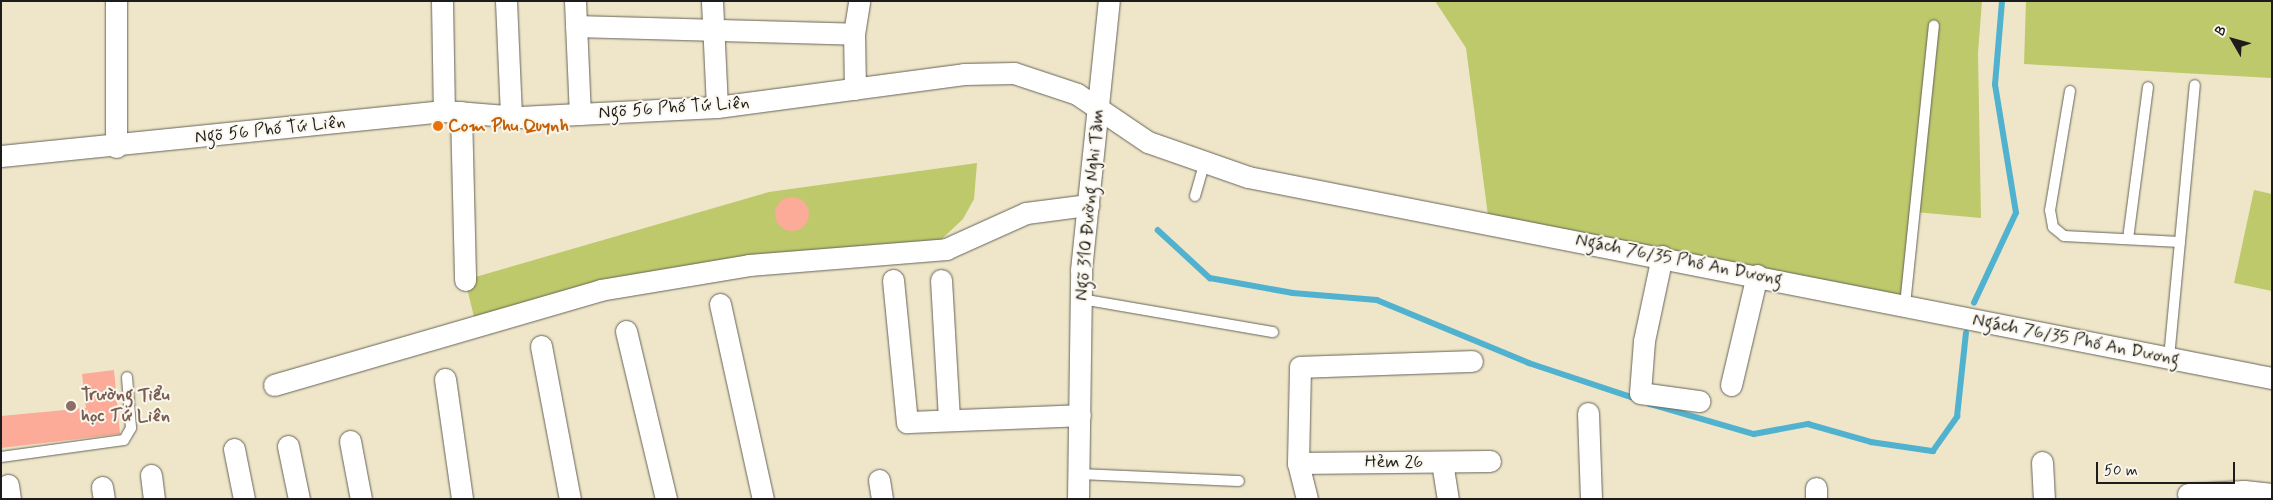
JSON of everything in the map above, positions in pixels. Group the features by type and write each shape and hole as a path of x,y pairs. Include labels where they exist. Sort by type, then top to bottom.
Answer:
{"street":[{"path":"116,1 116,147"},
{"path":"442,1 465,280"},
{"path":"506,1 511,116"},
{"path":"575,1 580,114"},
{"path":"712,1 718,107"},
{"path":"855,89 854,34 859,1"},
{"name":"Ngõ 310 Đường Nghi Tàm","path":"1078,499 1080,299 1109,1"},
{"path":"576,26 854,34"},
{"name":"Ngõ 56 Phố Tứ Liên","path":"1,156 116,147 452,111 511,116 718,107 964,74 1014,73 1077,94 1099,109"},
{"name":"Ngách 76/35 Phố An Dương","path":"1099,109 1148,142 1248,177 1662,256 2272,378"},
{"path":"274,385 600,290 749,265 946,249 1026,213 1088,206"},
{"path":"1662,256 1644,342 1640,393 1699,401"},
{"path":"1731,385 1757,275"},
{"path":"893,280 907,422 1080,414"},
{"path":"940,280 948,420"},
{"path":"720,304 763,499"},
{"path":"626,330 666,499"},
{"path":"541,346 570,499"},
{"path":"1307,499 1298,463 1300,367 1472,361"},
{"path":"445,379 462,499"},
{"path":"1588,413 1591,499"},
{"path":"350,441 361,499"},
{"path":"288,446 299,499"},
{"path":"234,449 244,499"},
{"name":"Hẻm 26","path":"1298,463 1490,461"},
{"path":"1442,462 1448,499"},
{"path":"2042,462 2044,499"},
{"path":"151,475 154,499"},
{"path":"2188,494 2244,491 2272,494"}],"lane":[{"path":"1905,305 1934,26"},
{"path":"2169,358 2195,85"},
{"path":"2128,239 2148,87"},
{"path":"2070,91 2050,210 2053,228 2064,236 2180,242"},
{"path":"1195,196 1205,162"},
{"path":"1080,299 1273,332"},
{"path":"1,457 124,440 131,428 127,377"},
{"path":"1079,474 1239,481"}],"green space":[{"path":"1435,1 1982,1 1978,53 1981,218 1915,212 1905,305 1489,223 1466,48"},
{"path":"2026,1 2272,1 2271,78 2024,64"},
{"path":"977,163 974,199 963,219 930,250 891,250 475,321 465,280 769,192"},
{"path":"2254,190 2272,194 2272,291 2234,283"}],"building":[{"path":"792,197 799,198 804,202 808,207 808,221 804,226 799,230 792,231 785,230 780,226 776,221 775,214 776,207 780,202 785,198"},
{"path":"114,370 120,434 1,448 1,416 86,408 82,374"}],"waterway":[{"path":"1974,303 2016,213 1995,85 2002,1"},
{"path":"1158,230 1210,278 1293,293 1377,300 1529,363 1637,399"},
{"path":"1650,404 1754,434 1808,424 1871,442 1933,451 1957,417 1966,333"}],"place":[{"name":"Com Phu Quynh","path":"438,126"},
{"name":"Trường Tiểu học Tứ Liên","path":"71,406"}]}
